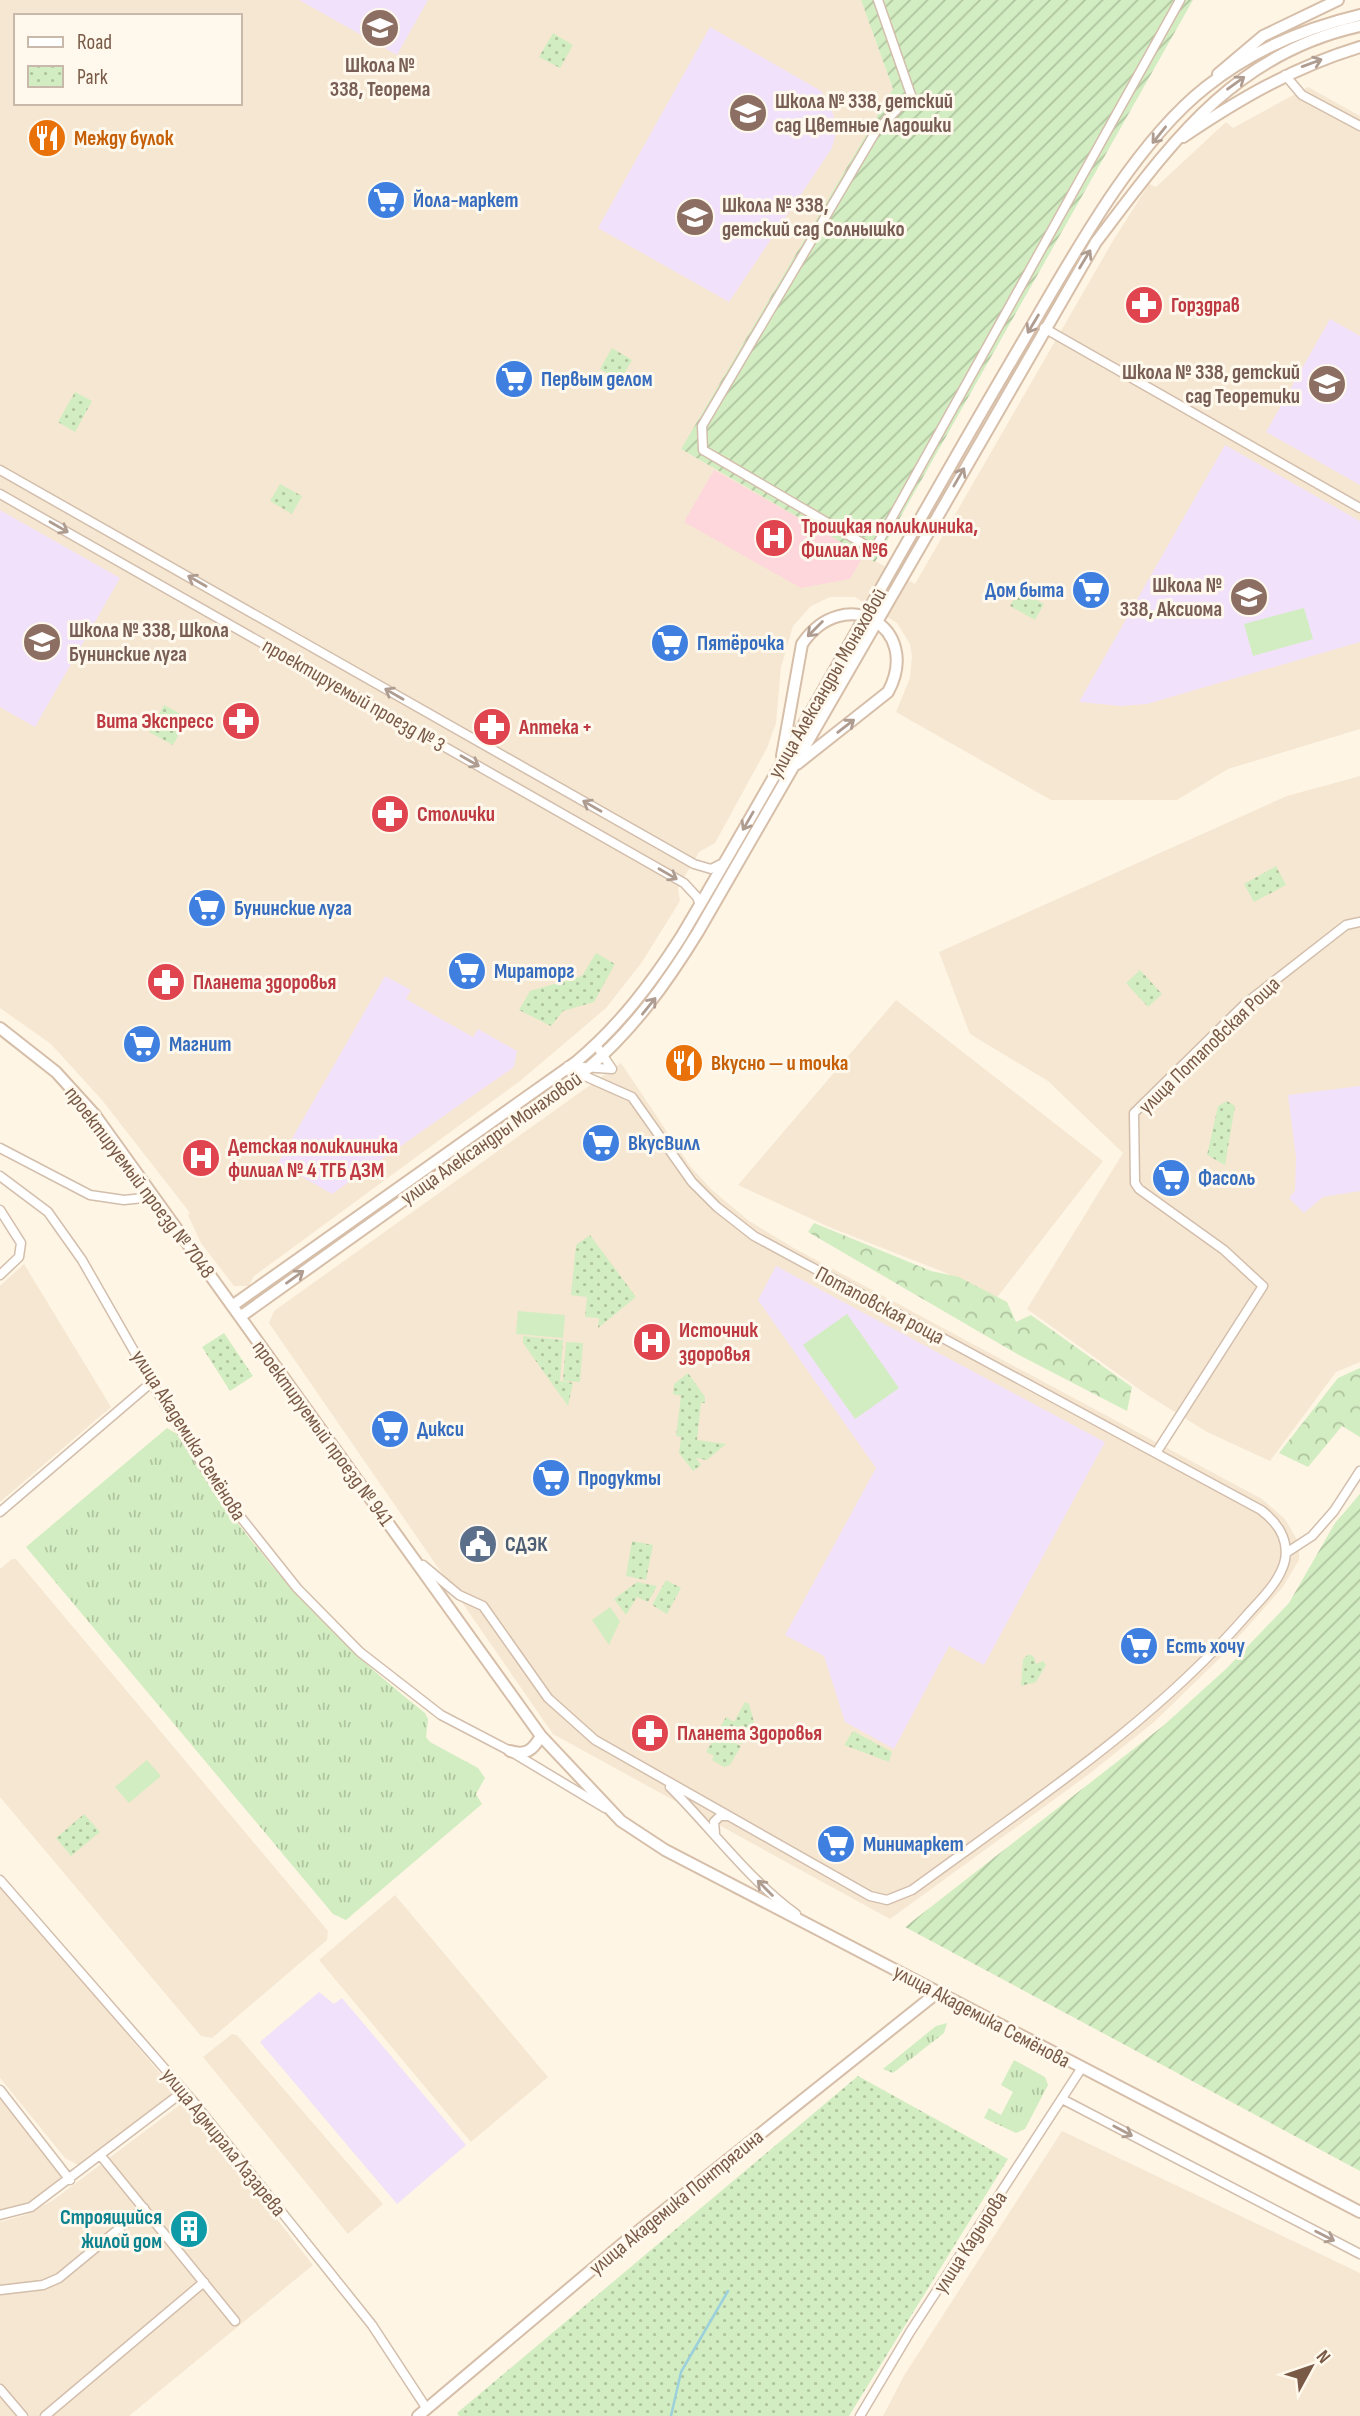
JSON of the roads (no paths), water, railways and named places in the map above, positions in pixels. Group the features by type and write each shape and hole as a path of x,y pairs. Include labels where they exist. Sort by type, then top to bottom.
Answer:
{"main road":[{"path":"1207,86 1253,43 1289,21 1338,0"},
{"name":"улица Александры Монаховой","path":"232,1306 596,1045 654,978 725,861 1085,237 1165,127 1207,86 1271,46 1318,26 1360,15"},
{"name":"улица Александры Монаховой","path":"240,1317 603,1056 636,1022 674,972 1096,242 1169,147 1208,106 1266,63 1304,44 1360,26"},
{"path":"1169,147 1234,103 1286,75 1360,47"},
{"path":"781,762 802,644 811,631 827,618 840,614 865,615 885,629 897,651 895,678 888,692 792,768"},
{"name":"проектируемый проезд № 7048","path":"0,1028 40,1058 72,1089 240,1317"},
{"name":"проектируемый проезд № 941","path":"240,1317 406,1548"},
{"name":"улица Академика Семёнова","path":"406,1548 541,1736 611,1811 665,1850 1360,2213"},
{"path":"510,1751 527,1752 534,1748 541,1736"},
{"name":"улица Академика Понтрягина","path":"426,2414 621,2245 939,1992"}],"street":[{"path":"878,0 911,95 876,131 702,426 704,450 874,551 1180,0"},
{"path":"1286,75 1302,94 1360,126"},
{"path":"1044,328 1360,508"},
{"name":"проектируемый проезд № 3","path":"0,470 694,864 711,869 725,861"},
{"name":"проектируемый проезд № 3","path":"0,494 684,883 697,897 699,905"},
{"name":"улица Потаповская Роща","path":"1156,1453 1262,1286 1224,1250 1139,1189 1135,1182 1134,1113 1247,1003 1346,925 1360,922"},
{"path":"596,1045 603,1056"},
{"name":"Потаповская роща","path":"603,1056 612,1069 562,1066 632,1097 692,1182 733,1220 779,1250 1267,1514 1280,1529 1286,1553"},
{"path":"0,1148 90,1195 108,1200 153,1197"},
{"name":"улица Академика Семёнова","path":"0,1176 48,1212 82,1259 152,1382 216,1486 298,1588 360,1651 406,1689 464,1730 510,1751 611,1811"},
{"path":"0,1210 21,1243 21,1250 0,1275"},
{"path":"0,1512 152,1382"},
{"path":"406,1548 448,1587 483,1606 560,1710 605,1747 870,1896 887,1900 906,1894 1142,1720 1211,1654 1266,1593 1282,1569 1286,1553 1320,1527 1360,1472"},
{"path":"664,1780 777,1900 818,1930"},
{"path":"715,1833 713,1822 720,1816 728,1816"},
{"name":"улица Адмирала Лазарева","path":"0,1880 184,2091 372,2325 426,2414"},
{"name":"улица Кадырова","path":"860,2416 911,2332 1081,2069"},
{"path":"0,2090 70,2180"},
{"path":"0,2215 31,2207 184,2091"},
{"path":"1062,2099 1360,2254"},
{"path":"101,2156 235,2321"},
{"path":"0,2290 43,2285 59,2278 144,2208"},
{"path":"45,2416 204,2282"},
{"path":"0,2389 23,2416"}],"waterway":[{"path":"671,2416 681,2372 728,2291"}],"place":[{"name":"Школа № 338, Теорема","path":"380,28"},
{"name":"Школа № 338, детский сад Цветные Ладошки","path":"748,113"},
{"name":"Между булок","path":"47,138"},
{"name":"Йола-маркет","path":"386,200"},
{"name":"Школа № 338, детский сад Солнышко","path":"695,217"},
{"name":"Горздрав","path":"1144,305"},
{"name":"Первым делом","path":"514,379"},
{"name":"Школа № 338, детский сад Теоретики","path":"1327,384"},
{"name":"Троицкая поликлиника, Филиал №6","path":"774,538"},
{"name":"Дом быта","path":"1091,590"},
{"name":"Школа № 338, Аксиома","path":"1249,597"},
{"name":"Школа № 338, Школа Бунинские луга","path":"42,642"},
{"name":"Пятёрочка","path":"670,643"},
{"name":"Вита Экспресс","path":"241,721"},
{"name":"Аптека +","path":"492,727"},
{"name":"Столички","path":"390,814"},
{"name":"Бунинские луга","path":"207,908"},
{"name":"Мираторг","path":"467,971"},
{"name":"Планета здоровья","path":"166,982"},
{"name":"Магнит","path":"142,1044"},
{"name":"Вкусно — и точка","path":"684,1063"},
{"name":"ВкусВилл","path":"601,1143"},
{"name":"Детская поликлиника филиал № 4 ТГБ ДЗМ","path":"201,1158"},
{"name":"Фасоль","path":"1171,1178"},
{"name":"Источник здоровья","path":"652,1342"},
{"name":"Дикси","path":"390,1429"},
{"name":"Продукты","path":"551,1478"},
{"name":"СДЭК","path":"478,1544"},
{"name":"Есть хочу","path":"1139,1646"},
{"name":"Планета Здоровья","path":"650,1733"},
{"name":"Минимаркет","path":"836,1844"},
{"name":"Строящийся жилой дом","path":"189,2229"}]}
